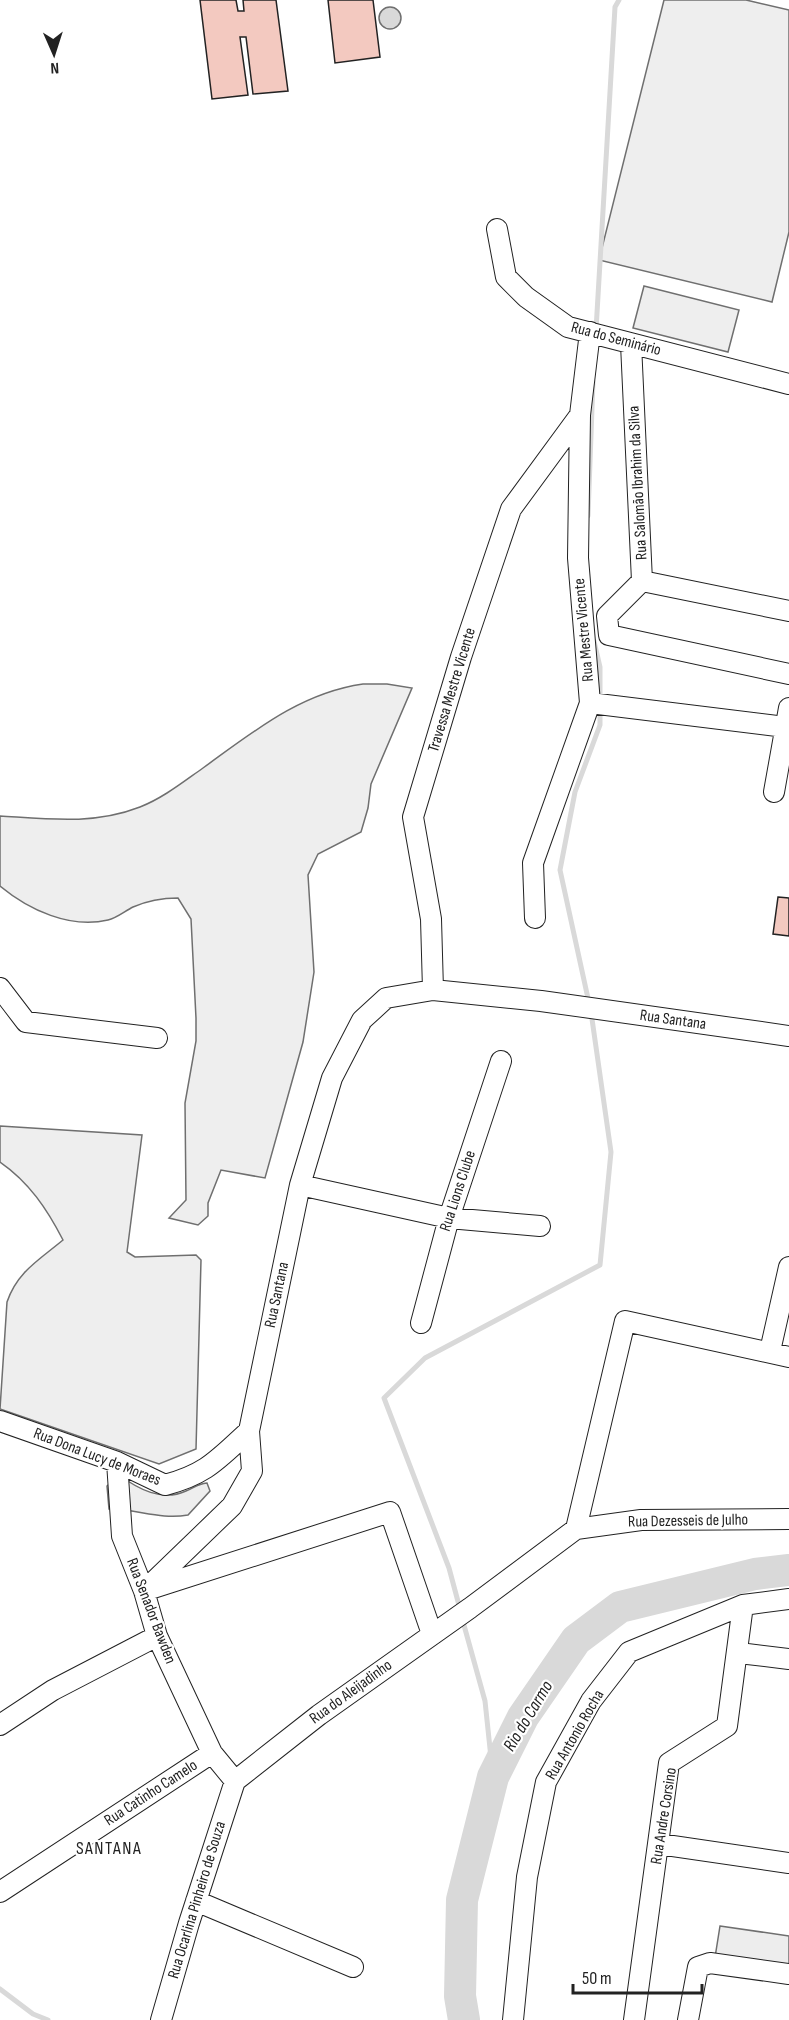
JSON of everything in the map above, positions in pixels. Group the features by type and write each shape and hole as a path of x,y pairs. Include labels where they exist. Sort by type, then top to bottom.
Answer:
{"street":[{"name":"Rua do Seminário","path":"497,228 506,276 525,297 568,327 789,384"},
{"name":"Rua Mestre Vicente","path":"535,918 533,863 590,703 578,558 579,415 590,332"},
{"name":"Rua Salomão Ibrahim da Silva","path":"622,341 642,581 789,611"},
{"name":"Travessa Mestre Vicente","path":"433,990 431,919 413,817 460,657 512,509 579,415"},
{"path":"642,581 607,616 609,635 789,674"},
{"path":"590,703 785,727"},
{"path":"774,792 789,708"},
{"path":"0,988 26,1022 157,1038"},
{"name":"Rua Santana","path":"144,1591 232,1506 252,1471 249,1431 300,1185 332,1078 362,1020 386,998 433,990 541,1001 789,1036"},
{"name":"Rua Lions Clube","path":"421,1323 449,1218 501,1061"},
{"path":"300,1185 449,1218 540,1227"},
{"path":"576,1529 625,1321 780,1354 789,1267"},
{"name":"Rua Dona Lucy de Moraes","path":"2,1422 117,1462 165,1485 204,1471 249,1431"},
{"name":"Rua Senador Bawden","path":"117,1462 122,1536 144,1591 156,1636 212,1753 235,1781"},
{"path":"144,1591 390,1512 432,1634"},
{"name":"Rua Dezesseis de Julho","path":"470,1608 576,1529 641,1520 789,1519"},
{"name":"Rua Antonio Rocha","path":"513,2020 527,1877 546,1782 591,1701 629,1652 743,1605 789,1599"},
{"name":"Rua Andre Corsino","path":"634,2020 669,1763 727,1726 739,1653 743,1605"},
{"name":"Rua do Aleijadinho","path":"235,1781 319,1715 470,1608"},
{"path":"0,1725 53,1690 156,1636"},
{"path":"739,1653 789,1659"},
{"name":"Rua Catinho Camelo","path":"0,1892 212,1753"},
{"name":"Rua Ocarlina Pinheiro de Souza","path":"161,2020 235,1781"},
{"path":"659,1844 789,1863"},
{"path":"196,1901 353,1967"},
{"path":"688,2020 698,1967 710,1963 789,1974"}],"shaded area":[{"path":"664,0 746,0 789,10 789,232 772,302 599,260"},
{"path":"390,7 400,14 401,18 394,28 390,29 380,22 379,18 386,8"},
{"path":"644,286 739,310 728,352 633,328"},
{"path":"363,684 387,684 412,688 371,784 368,808 361,832 318,854 308,875 314,972 303,1042 265,1178 221,1170 208,1203 208,1216 198,1225 169,1218 186,1200 185,1103 196,1041 191,919 178,898 145,903 111,919 94,922 65,920 24,903 0,886 0,816 88,819 123,813 140,807 173,789 278,716 318,696"},
{"path":"0,1126 142,1135 127,1252 135,1257 196,1255 201,1260 196,1449 159,1464 0,1409 7,1302 23,1274 63,1240 28,1187 0,1162"},
{"path":"119,1475 142,1489 159,1494 177,1494 207,1483 210,1491 188,1515 168,1516 109,1509 107,1486"},
{"path":"720,1926 789,1936 789,1981 713,1970"}],"building":[{"path":"200,0 236,0 238,11 244,11 243,0 276,0 288,91 253,94 246,37 240,37 248,95 212,99"},
{"path":"328,0 373,0 380,57 335,63"},
{"path":"778,897 789,898 789,936 773,934"}],"waterway":[{"path":"596,330 615,7 619,0"},
{"path":"588,516 593,381"},
{"path":"594,641 600,667 600,700"},
{"path":"589,1003 560,870 575,792 600,725 600,709"},
{"path":"460,1609 449,1568 384,1398 425,1358 600,1265 611,1152 591,1012"},
{"name":"Rio do Carmo","path":"464,2020 460,1996 462,1900 493,1777 523,1717 576,1640 620,1607 755,1574 789,1570"},
{"path":"462,1618 485,1701 493,1777"},
{"path":"0,1989 33,2014 48,2020"}],"district":[{"name":"SANTANA","path":"109,1848"}]}
